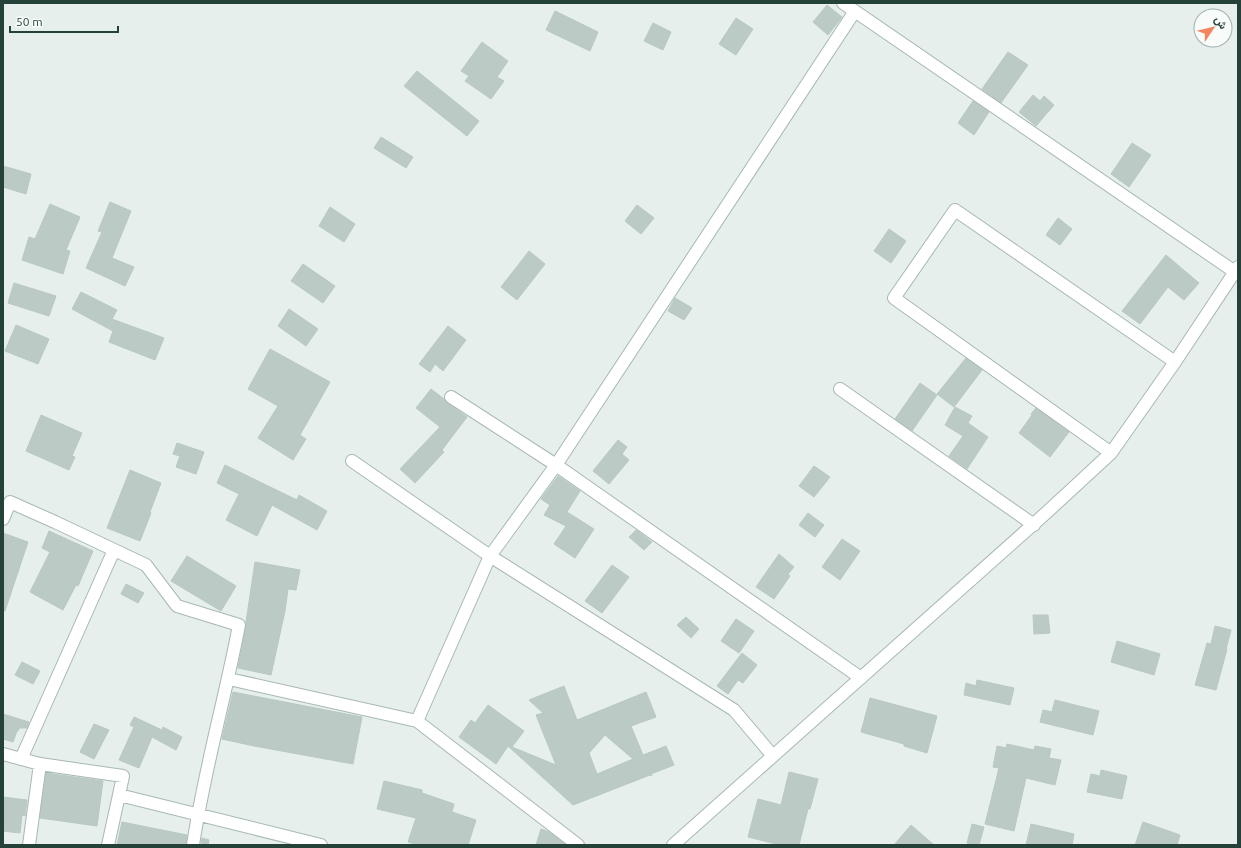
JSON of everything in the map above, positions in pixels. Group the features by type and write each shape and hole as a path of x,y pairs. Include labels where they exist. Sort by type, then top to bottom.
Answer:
{"street":[{"path":"673,845 1034,525 1111,452 1175,362 1236,270 843,3"},
{"path":"417,721 490,556 556,465 855,11"},
{"path":"1111,452 894,298 955,210 1175,362"},
{"path":"840,389 1034,525"},
{"path":"451,397 556,465 861,678"},
{"path":"352,461 490,556 734,710 773,756"},
{"path":"3,519 10,502 55,522 146,565 177,606 239,625 229,679 197,815 192,845"},
{"path":"21,759 114,550"},
{"path":"229,679 417,721 578,845"},
{"path":"3,754 40,764 123,776 108,845"},
{"path":"29,845 40,764"},
{"path":"118,796 197,815 280,840 321,845"}],"building":[{"path":"827,5 842,17 828,35 813,22"},
{"path":"555,11 598,32 590,51 546,30"},
{"path":"736,18 753,29 736,55 719,44"},
{"path":"653,23 671,32 663,50 644,41"},
{"path":"482,42 508,61 497,77 504,81 491,99 465,81 469,76 461,71"},
{"path":"1008,52 1028,65 1001,103 982,89"},
{"path":"417,71 479,121 467,136 404,86"},
{"path":"1033,95 1040,101 1044,96 1054,105 1036,126 1019,112"},
{"path":"973,101 989,112 974,135 958,123"},
{"path":"381,137 413,157 406,168 374,148"},
{"path":"1132,143 1151,155 1129,187 1111,174"},
{"path":"3,166 31,174 26,194 3,187"},
{"path":"110,202 131,211 112,258 134,267 125,286 86,268 102,232 98,231"},
{"path":"50,204 80,217 66,250 70,251 63,274 22,260 29,237 35,239"},
{"path":"637,205 654,218 641,234 625,221"},
{"path":"330,207 355,224 344,242 319,226"},
{"path":"1058,218 1072,229 1060,245 1046,235"},
{"path":"889,229 906,241 891,263 874,251"},
{"path":"529,251 545,264 517,300 501,287"},
{"path":"1166,255 1199,283 1184,300 1168,287 1140,324 1122,311"},
{"path":"303,264 335,286 323,303 291,281"},
{"path":"14,283 56,296 49,316 8,303"},
{"path":"81,292 117,310 112,319 164,338 155,360 109,342 113,331 72,309"},
{"path":"675,298 692,308 684,320 668,311"},
{"path":"289,309 318,329 306,346 278,326"},
{"path":"16,325 49,339 38,364 5,351"},
{"path":"448,326 466,340 443,371 435,364 430,372 419,364"},
{"path":"270,349 330,382 300,435 306,439 293,460 258,438 278,406 248,389"},
{"path":"966,358 982,370 954,407 937,394"},
{"path":"920,383 937,395 912,431 895,419"},
{"path":"431,389 447,403 467,417 442,450 444,452 415,483 400,469 440,427 416,408"},
{"path":"955,407 972,416 968,423 988,437 967,469 949,456 963,436 945,425"},
{"path":"1036,408 1069,432 1050,457 1019,433"},
{"path":"41,415 82,433 72,456 75,457 69,470 26,451"},
{"path":"618,440 627,447 622,454 629,460 609,484 593,471"},
{"path":"177,443 204,452 196,474 176,467 180,456 173,454"},
{"path":"225,465 297,500 299,495 327,511 317,530 272,505 257,536 226,520 239,494 217,483"},
{"path":"814,466 830,477 814,497 799,486"},
{"path":"130,470 161,483 140,541 107,528"},
{"path":"558,476 580,491 567,512 594,529 575,558 554,544 566,526 544,515 550,505 541,499"},
{"path":"808,513 824,525 815,537 799,525"},
{"path":"636,530 652,542 644,550 629,537"},
{"path":"49,531 93,551 78,586 76,585 63,610 30,592 50,552 42,548"},
{"path":"3,533 28,542 5,611 3,611"},
{"path":"842,539 860,551 840,580 822,567"},
{"path":"779,554 794,567 788,574 790,576 774,599 756,587"},
{"path":"187,556 236,586 221,611 171,581"},
{"path":"255,562 300,570 296,590 288,589 285,611 271,675 238,668 246,626"},
{"path":"612,565 629,577 602,613 585,601"},
{"path":"126,584 144,593 138,603 121,594"},
{"path":"1033,615 1048,615 1050,633 1034,634"},
{"path":"686,617 699,629 691,638 677,625"},
{"path":"736,619 754,631 739,653 721,641"},
{"path":"1215,626 1231,630 1216,690 1195,685 1207,643 1211,644"},
{"path":"1117,641 1160,654 1154,675 1111,662"},
{"path":"742,653 757,665 743,683 738,680 728,694 717,686"},
{"path":"22,662 40,671 33,684 15,675"},
{"path":"977,680 1014,688 1010,705 964,695 966,683 976,686"},
{"path":"564,686 577,720 646,692 656,717 631,726 643,755 666,746 674,765 651,774 652,776 650,775 573,805 508,746 496,764 459,737 471,720 475,723 488,705 524,731 512,747 556,765 536,715 543,713 529,700","holes":["605,735 633,759 597,774 589,753"]},
{"path":"233,692 362,717 353,764 222,739"},
{"path":"870,698 937,716 927,753 904,746 904,744 861,732"},
{"path":"1055,700 1099,711 1093,735 1040,722 1043,710 1052,712"},
{"path":"3,714 29,722 27,728 19,728 13,742 3,739"},
{"path":"134,717 162,730 163,727 182,737 176,750 152,737 139,768 119,760 134,727 130,725"},
{"path":"94,724 109,730 94,759 80,752"},
{"path":"1007,744 1034,750 1035,746 1051,749 1049,758 1061,760 1055,785 1026,778 1014,831 985,824 999,768 993,767 997,746 1006,748"},
{"path":"1101,770 1127,776 1122,799 1087,792 1091,774 1100,776"},
{"path":"789,772 818,779 810,809 808,809 799,845 780,845 748,837 758,799 781,805"},
{"path":"46,773 103,781 97,826 40,818"},
{"path":"384,781 422,790 422,793 454,804 452,812 476,820 468,845 418,845 408,842 416,818 377,809"},
{"path":"3,797 27,800 25,816 22,815 20,833 3,831"},
{"path":"122,822 187,835 186,845 117,845"},
{"path":"1143,822 1180,835 1177,845 1135,845"},
{"path":"972,824 984,827 979,845 967,843"},
{"path":"1031,824 1074,834 1072,845 1026,845"},
{"path":"911,825 934,845 894,845"},
{"path":"541,829 549,832 566,845 536,845"},
{"path":"202,838 209,840 208,845 201,845"}]}
